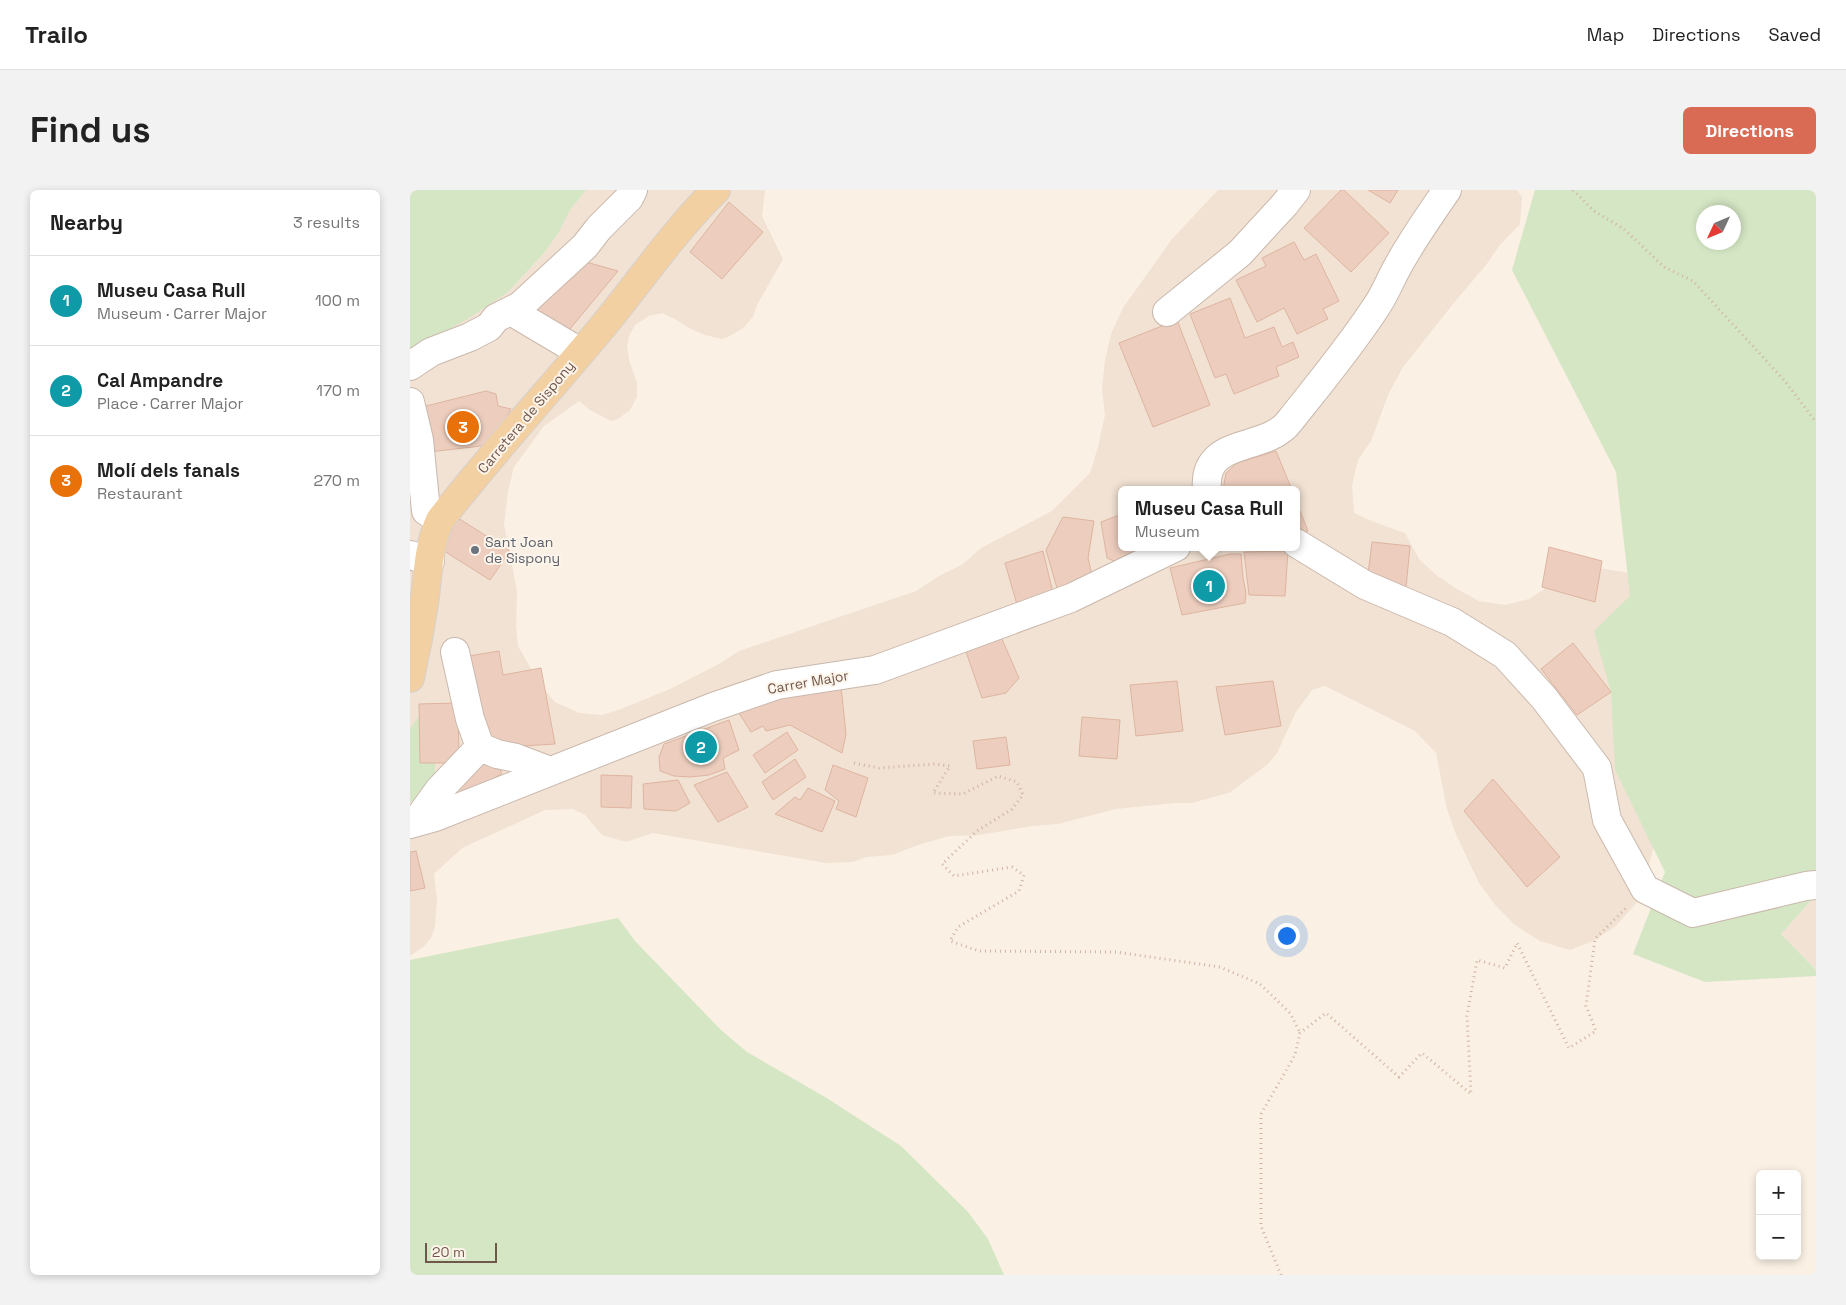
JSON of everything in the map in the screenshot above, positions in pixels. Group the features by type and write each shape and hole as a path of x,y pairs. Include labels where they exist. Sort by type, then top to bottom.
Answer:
{"main road":[{"name":"Carretera de Sispony","path":"410,678 421,622 420,558 440,520 711,192"}],"street":[{"path":"410,366 431,352 470,337 489,327 496,318 520,306 586,246 599,228 629,198 633,190"},
{"path":"1167,312 1240,253 1296,190"},
{"path":"1207,486 1206,479 1214,460 1226,451 1260,441 1284,428 1377,305 1414,238 1447,190"},
{"path":"511,311 580,352"},
{"path":"410,402 419,440 426,511 440,520"},
{"path":"1300,545 1365,585 1452,622 1505,655 1544,698 1597,768 1607,820 1645,889 1693,913 1816,885"},
{"name":"Carrer Major","path":"413,823 435,817 713,707 777,685 875,670 1072,598 1168,551"},
{"path":"455,652 470,719 480,747 550,771"},
{"path":"413,823 439,790 480,747"}],"path":[{"path":"1574,190 1594,211 1624,229 1664,267 1693,281 1784,380 1816,422"},
{"path":"854,763 880,768 935,764 950,766 933,793 963,794 998,776 1017,782 1023,795 1012,809 977,831 942,864 954,876 1012,867 1024,876 1018,891 958,927 950,941 979,951 1116,952 1220,967 1260,984 1290,1014 1300,1033 1296,1055 1261,1114 1262,1226 1281,1275"},
{"path":"1300,1033 1326,1013 1399,1077 1422,1053 1471,1094 1467,1016 1477,960 1505,968 1517,943 1569,1048 1596,1031 1586,1006 1595,939 1645,889"}],"shaded area":[{"path":"586,190 765,190 762,216 783,259 757,305 753,317 743,328 728,337 722,339 705,335 662,313 649,316 635,325 629,336 627,346 629,360 637,383 637,397 630,410 618,419 611,421 590,410 579,401 544,426 514,467 508,491 504,524 517,591 516,626 518,646 540,684 555,702 579,713 602,715 670,689 719,664 739,651 916,591 939,576 963,564 981,548 1052,511 1090,473 1105,415 1102,389 1105,360 1111,334 1123,308 1172,239 1218,190 1517,190 1522,197 1520,224 1500,245 1403,367 1388,395 1371,441 1358,460 1352,485 1354,513 1405,533 1419,559 1436,575 1479,601 1505,605 1529,599 1549,586 1598,568 1624,572 1646,581 1679,747 1638,901 1616,926 1593,941 1570,950 1540,941 1515,925 1496,906 1479,883 1455,832 1447,809 1436,753 1415,731 1325,686 1312,690 1296,712 1277,753 1268,764 1229,793 1191,803 1116,809 1058,824 1032,826 979,835 949,836 892,855 866,857 853,862 826,863 653,833 626,842 602,835 585,815 573,809 545,810 462,848 434,874 437,900 435,926 431,938 423,947 410,956 410,352 508,292 544,253 559,232 570,210"},
{"path":"1816,895 1816,970 1781,934"}],"green space":[{"path":"410,190 586,190 570,210 559,232 544,253 508,292 466,320 410,352"},
{"path":"1535,190 1816,190 1816,895 1781,934 1816,970 1816,976 1705,982 1633,954 1665,872 1615,770 1611,692 1594,631 1630,596 1616,472 1512,270"},
{"path":"419,717 420,763 435,763 435,777 410,803 410,728"},
{"path":"618,918 635,941 721,1030 747,1052 825,1097 901,1146 968,1212 988,1239 1004,1275 410,1275 410,960"}],"building":[{"path":"1341,190 1344,190 1389,233 1351,272 1304,228"},
{"path":"1368,190 1398,190 1390,203"},
{"path":"729,202 763,232 722,279 690,252"},
{"path":"1294,242 1304,260 1316,254 1339,301 1323,309 1328,319 1297,334 1284,308 1257,322 1236,280 1266,266 1262,258"},
{"path":"579,260 618,271 569,330 534,313"},
{"path":"1230,298 1245,338 1274,327 1282,347 1293,342 1299,357 1276,367 1279,376 1234,394 1226,374 1215,378 1190,314"},
{"path":"1177,320 1210,405 1153,427 1119,343"},
{"path":"486,391 496,394 498,406 511,409 490,445 429,452 422,407"},
{"path":"1276,451 1290,486 1224,486 1226,473 1237,463"},
{"path":"1300,511 1308,531 1300,534"},
{"path":"1118,516 1118,551 1135,551 1114,561 1107,558 1101,522"},
{"path":"1063,517 1094,521 1088,558 1094,584 1059,595 1046,550"},
{"name":"Sant Joan de Sispony","path":"458,518 510,551 490,580 441,549"},
{"path":"1372,542 1410,546 1406,588 1367,582"},
{"path":"1549,547 1602,561 1595,602 1542,587"},
{"path":"1043,551 1054,597 1018,608 1005,563"},
{"path":"1288,551 1285,596 1249,595 1244,552"},
{"path":"1230,554 1241,554 1246,593 1245,603 1182,615 1170,568"},
{"path":"998,630 1019,678 1006,693 982,698 963,643"},
{"path":"1573,643 1611,692 1577,715 1541,669"},
{"path":"499,651 503,675 541,668 555,744 488,748 463,657"},
{"path":"1177,681 1183,731 1136,736 1130,685"},
{"path":"1273,681 1281,726 1225,735 1216,687"},
{"path":"841,687 846,734 842,753 790,725 766,731 763,726 751,732 739,713 757,702"},
{"path":"458,703 459,763 420,763 419,704"},
{"path":"1082,717 1120,720 1117,759 1079,756"},
{"path":"729,720 739,750 723,758 725,769 709,775 690,777 674,776 660,771 659,757 664,744"},
{"path":"787,732 798,750 765,773 753,755"},
{"path":"1006,737 1010,765 977,769 973,741"},
{"path":"490,753 502,773 466,798 454,778"},
{"path":"795,759 806,777 773,800 762,782"},
{"path":"833,765 868,778 856,817 836,809 839,801 825,790"},
{"path":"727,772 748,807 718,822 694,785"},
{"path":"601,775 632,776 631,808 601,807"},
{"path":"1493,779 1560,857 1527,887 1464,811"},
{"path":"678,780 690,803 676,811 644,809 643,784"},
{"path":"808,788 835,801 822,832 775,814 795,797 800,800"},
{"path":"416,851 425,888 410,891 410,852"}],"place":[{"name":"Molí dels fanals","path":"463,427"},
{"name":"Sant Joan de Sispony","path":"475,550"},
{"name":"Museu Casa Rull","path":"1209,586"},
{"name":"Cal Ampandre","path":"701,747"}]}
